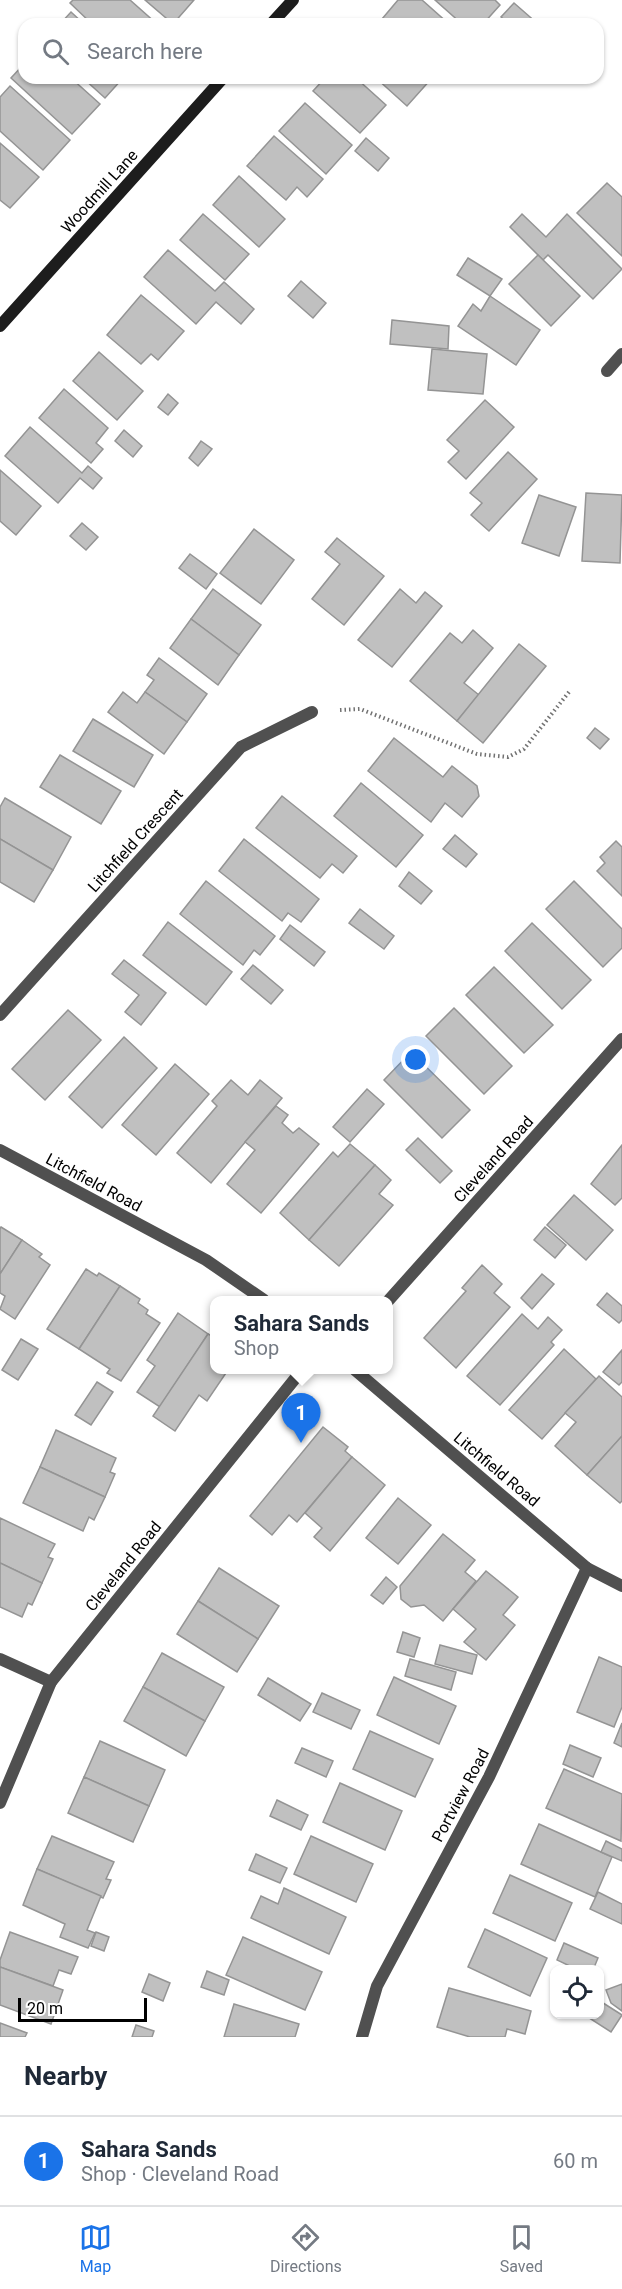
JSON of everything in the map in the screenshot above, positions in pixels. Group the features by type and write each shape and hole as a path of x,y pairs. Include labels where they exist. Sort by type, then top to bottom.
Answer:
{"street":[{"path":"276,18 293,0"},
{"name":"Woodmill Lane","path":"0,326 218,84"},
{"path":"607,371 622,354"},
{"name":"Litchfield Crescent","path":"0,1015 241,747 312,712"},
{"name":"Cleveland Road","path":"392,1296 622,1039"},
{"name":"Litchfield Road","path":"0,1150 206,1260 258,1296"},
{"name":"Cleveland Road","path":"0,1803 51,1682 299,1374"},
{"name":"Litchfield Road","path":"360,1374 587,1568 622,1586"},
{"name":"Portview Road","path":"362,2037 376,1986 489,1777 587,1568"},
{"path":"0,1659 51,1682"}],"path":[{"path":"312,712 360,709 477,754 508,757 524,748 569,692"}],"building":[{"path":"73,0 130,0 150,18 86,18 70,3"},
{"path":"145,0 194,0 178,18 166,18"},
{"path":"398,0 422,0 442,18 383,18"},
{"path":"435,0 495,0 500,5 488,18 455,18"},
{"path":"514,3 531,18 502,18"},
{"path":"71,12 78,18 66,18"},
{"path":"18,70 18,84 78,84 100,104 72,134 11,78"},
{"path":"90,84 118,84 105,98"},
{"path":"319,84 363,84 386,105 360,133 313,91"},
{"path":"383,84 427,84 407,106"},
{"path":"10,86 70,140 43,170 0,131 0,97"},
{"path":"305,103 352,145 326,174 279,131"},
{"path":"274,136 323,179 307,197 297,187 286,200 247,166"},
{"path":"366,138 389,158 378,171 355,151"},
{"path":"0,143 39,177 10,208 0,200"},
{"path":"239,176 285,219 259,247 213,205"},
{"path":"607,183 622,197 622,256 577,213"},
{"path":"203,214 249,254 225,280 180,240"},
{"path":"522,214 546,237 567,214 622,269 593,299 548,255 543,260 510,227"},
{"path":"168,250 215,291 224,282 254,309 241,324 216,302 196,324 144,277"},
{"path":"538,255 580,296 551,326 509,284"},
{"path":"468,258 502,279 490,296 457,275"},
{"path":"301,281 326,303 313,318 288,296"},
{"path":"141,295 184,331 158,360 151,354 141,364 107,335"},
{"path":"490,296 540,330 516,365 458,326 473,304 481,311"},
{"path":"392,320 449,326 448,349 390,344"},
{"path":"432,349 487,354 483,394 428,390"},
{"path":"99,352 143,391 117,420 73,381"},
{"path":"64,389 108,428 96,443 103,449 91,463 39,418"},
{"path":"168,394 178,403 168,415 158,407"},
{"path":"485,400 514,427 466,479 448,462 459,451 447,440"},
{"path":"30,427 82,473 88,466 102,478 93,489 80,478 58,503 5,456"},
{"path":"124,430 142,446 133,457 115,441"},
{"path":"201,441 212,449 198,466 189,458"},
{"path":"508,452 537,479 489,531 471,515 482,503 470,493"},
{"path":"0,470 41,506 16,535 0,521"},
{"path":"586,493 622,495 620,563 582,561"},
{"path":"539,495 576,507 559,556 522,543"},
{"path":"82,523 98,537 86,550 70,536"},
{"path":"254,529 294,560 261,604 220,573"},
{"path":"337,538 384,576 344,625 312,599 340,564 325,552"},
{"path":"190,554 217,574 206,589 179,568"},
{"path":"213,589 261,625 239,655 191,619"},
{"path":"400,589 416,603 425,592 442,606 392,667 358,640"},
{"path":"191,619 239,655 218,685 170,648"},
{"path":"473,630 493,648 464,683 479,695 457,721 410,681 450,633 462,643"},
{"path":"519,644 546,666 483,743 457,721"},
{"path":"159,658 207,694 187,722 145,692 154,680 147,675"},
{"path":"123,692 137,703 145,692 187,722 164,754 108,712"},
{"path":"93,719 153,755 134,787 73,751"},
{"path":"595,728 609,739 600,749 587,738"},
{"path":"394,738 443,777 452,766 477,786 479,796 462,817 445,803 431,822 368,771"},
{"path":"60,755 121,791 101,824 40,787"},
{"path":"361,783 423,835 396,867 334,816"},
{"path":"282,796 357,856 343,873 332,864 320,878 256,828"},
{"path":"5,798 71,837 53,870 0,839 0,807"},
{"path":"455,835 477,854 466,867 443,849"},
{"path":"0,839 53,870 34,902 0,882"},
{"path":"244,839 319,899 301,922 288,913 282,921 219,871"},
{"path":"616,841 622,847 622,896 597,871 605,863 600,857"},
{"path":"409,872 432,891 421,904 399,886"},
{"path":"206,881 275,936 260,955 254,950 243,965 180,914"},
{"path":"574,881 622,929 622,948 603,967 546,909"},
{"path":"360,909 394,936 384,949 349,923"},
{"path":"168,922 232,972 206,1005 143,955"},
{"path":"532,923 591,980 562,1009 505,951"},
{"path":"290,925 325,952 314,966 280,939"},
{"path":"124,960 166,993 141,1025 125,1012 139,995 112,974"},
{"path":"253,965 283,990 271,1004 241,979"},
{"path":"494,967 553,1025 524,1053 466,995"},
{"path":"454,1008 512,1066 484,1094 426,1036"},
{"path":"68,1010 101,1040 45,1100 12,1069"},
{"path":"124,1037 157,1068 102,1128 69,1097"},
{"path":"411,1052 470,1110 442,1138 384,1080"},
{"path":"175,1064 209,1094 156,1155 122,1125"},
{"path":"231,1080 248,1095 260,1080 282,1098 211,1183 177,1153 217,1106 212,1101"},
{"path":"367,1089 384,1104 350,1142 333,1127"},
{"path":"276,1106 288,1115 282,1123 293,1133 299,1128 319,1144 261,1213 227,1184 255,1150 245,1142"},
{"path":"418,1138 452,1171 440,1183 406,1150"},
{"path":"350,1144 375,1165 309,1240 280,1213 333,1152 338,1157"},
{"path":"622,1145 622,1198 615,1205 591,1184"},
{"path":"375,1165 391,1180 379,1194 393,1205 339,1266 309,1240"},
{"path":"574,1195 613,1230 586,1260 547,1225"},
{"path":"1,1227 22,1240 0,1274 0,1229"},
{"path":"545,1227 566,1245 555,1258 534,1240"},
{"path":"22,1240 42,1254 39,1257 50,1265 15,1319 0,1309 5,1296 0,1293 0,1274"},
{"path":"482,1265 502,1284 494,1293 510,1307 456,1368 424,1338 466,1291 462,1288"},
{"path":"86,1269 97,1276 99,1273 120,1286 79,1349 47,1329"},
{"path":"542,1274 554,1284 532,1309 521,1298"},
{"path":"120,1286 140,1299 138,1303 148,1310 146,1314 160,1323 121,1381 107,1373 110,1369 79,1349"},
{"path":"607,1293 622,1306 622,1320 619,1323 597,1305"},
{"path":"178,1313 208,1334 160,1407 137,1392 155,1366 147,1360"},
{"path":"522,1314 538,1329 548,1317 562,1330 551,1342 554,1345 500,1405 467,1376"},
{"path":"208,1334 210,1335 210,1374 225,1374 207,1401 199,1395 175,1431 153,1416"},
{"path":"21,1339 38,1349 18,1380 2,1370"},
{"path":"564,1349 596,1379 542,1439 509,1410"},
{"path":"622,1350 622,1382 619,1385 603,1372"},
{"path":"599,1376 622,1397 622,1436 587,1475 555,1446 576,1422 565,1413"},
{"path":"97,1382 113,1392 91,1425 75,1415"},
{"path":"323,1427 348,1447 345,1451 352,1457 297,1522 289,1515 272,1535 250,1516"},
{"path":"56,1430 116,1458 110,1472 115,1474 105,1497 40,1467"},
{"path":"622,1436 622,1501 620,1503 587,1475"},
{"path":"352,1457 385,1485 330,1551 314,1537 322,1528 305,1513"},
{"path":"40,1467 105,1497 94,1520 89,1517 83,1531 23,1503"},
{"path":"398,1498 431,1525 398,1564 366,1538"},
{"path":"0,1518 55,1544 48,1557 53,1559 42,1583 0,1563"},
{"path":"443,1534 475,1560 465,1572 476,1581 443,1621 424,1605 411,1607 401,1599 400,1586"},
{"path":"0,1563 42,1583 32,1605 28,1603 22,1617 0,1607"},
{"path":"219,1568 279,1606 258,1639 198,1601"},
{"path":"486,1571 518,1597 503,1615 515,1625 486,1660 464,1642 476,1629 453,1609"},
{"path":"386,1577 397,1587 383,1604 371,1595"},
{"path":"198,1601 258,1639 237,1672 177,1634"},
{"path":"403,1632 420,1638 414,1657 397,1652"},
{"path":"440,1645 477,1655 472,1674 435,1664"},
{"path":"162,1653 224,1687 205,1721 143,1687"},
{"path":"599,1657 622,1667 622,1707 614,1727 577,1712"},
{"path":"410,1659 456,1672 451,1690 405,1676"},
{"path":"394,1677 456,1706 439,1744 377,1715"},
{"path":"268,1678 311,1704 300,1721 258,1695"},
{"path":"143,1687 205,1721 186,1756 124,1721"},
{"path":"322,1693 360,1710 351,1729 313,1712"},
{"path":"622,1723 622,1747 614,1743"},
{"path":"370,1731 433,1759 415,1797 353,1769"},
{"path":"100,1741 165,1770 149,1806 84,1777"},
{"path":"570,1745 601,1758 593,1777 563,1764"},
{"path":"302,1748 333,1761 326,1777 295,1763"},
{"path":"564,1769 622,1794 621,1841 546,1808"},
{"path":"84,1777 149,1806 133,1842 68,1813"},
{"path":"340,1783 402,1811 385,1850 323,1822"},
{"path":"277,1800 308,1815 301,1830 270,1816"},
{"path":"539,1824 612,1857 595,1897 521,1864"},
{"path":"52,1836 114,1862 106,1879 111,1880 103,1898 37,1869"},
{"path":"311,1836 373,1864 356,1902 294,1874"},
{"path":"606,1841 622,1849 622,1861 601,1852"},
{"path":"256,1854 287,1868 280,1883 249,1870"},
{"path":"37,1869 101,1896 87,1930 95,1933 88,1948 60,1937 65,1924 23,1905"},
{"path":"510,1875 572,1903 555,1941 493,1913"},
{"path":"284,1888 346,1917 329,1954 251,1918 261,1896 278,1904"},
{"path":"598,1892 622,1904 622,1924 590,1909"},
{"path":"485,1929 547,1958 530,1996 468,1967"},
{"path":"10,1932 78,1957 71,1974 59,1970 53,1986 0,1967 0,1960"},
{"path":"96,1932 109,1937 104,1951 91,1946"},
{"path":"243,1937 322,1972 305,2010 226,1975"},
{"path":"564,1943 598,1958 595,1965 568,1965 557,1960"},
{"path":"0,1967 63,1990 51,2024 0,2005"},
{"path":"207,1971 229,1980 224,1995 201,1987"},
{"path":"149,1974 170,1983 163,2001 142,1992"},
{"path":"622,1984 622,2011 611,2003 606,1990"},
{"path":"449,1988 531,2011 525,2034 507,2029 505,2037 470,2037 437,2027"},
{"path":"234,2004 299,2024 295,2037 224,2037"},
{"path":"604,2004 622,2015 611,2032 591,2019 604,2019"},
{"path":"0,2023 27,2033 25,2037 0,2037"},
{"path":"136,2025 154,2031 152,2037 132,2037"}],"place":[{"name":"Sahara Sands","path":"301,1443"}]}
